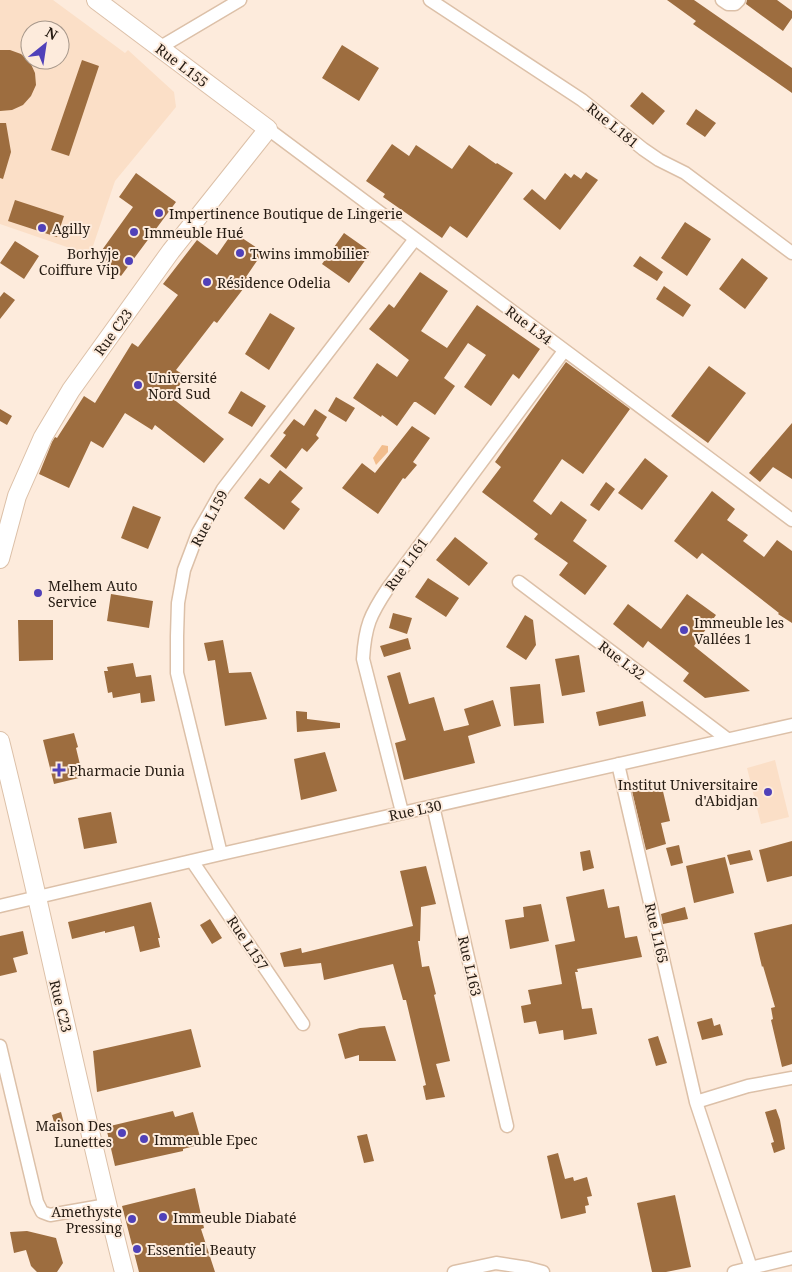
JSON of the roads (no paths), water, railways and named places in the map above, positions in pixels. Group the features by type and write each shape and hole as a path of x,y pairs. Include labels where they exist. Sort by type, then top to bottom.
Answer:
{"street":[{"name":"Rue L155","path":"96,0 268,129"},
{"path":"159,48 240,0"},
{"name":"Rue L181","path":"430,0 582,100 643,149 659,160 685,173 792,253"},
{"path":"722,0 728,4 735,4 739,0"},
{"name":"Rue L34","path":"268,129 792,520"},
{"name":"Rue C23","path":"0,558 18,496 43,437 71,390 171,251 268,129"},
{"name":"Rue L159","path":"220,854 177,673 178,603 184,570 198,533 223,489 416,239"},
{"name":"Rue L161","path":"402,812 364,659 365,636 372,612 564,351"},
{"name":"Rue L32","path":"519,582 726,738"},
{"name":"Rue L30","path":"0,906 402,812 726,738 792,725"},
{"name":"Rue C23","path":"0,740 124,1272"},
{"name":"Rue L165","path":"618,764 696,1102 751,1268"},
{"name":"Rue L163","path":"433,806 507,1126"},
{"name":"Rue L157","path":"192,861 303,1024"},
{"path":"0,1046 42,1212 50,1215 107,1205"},
{"path":"696,1102 748,1086 792,1078"},
{"path":"734,1272 792,1258"},
{"path":"454,1272 496,1263 543,1272"}],"place":[{"name":"Impertinence Boutique de Lingerie","path":"159,213"},
{"name":"Agilly","path":"42,228"},
{"name":"Immeuble Hué","path":"134,232"},
{"name":"Twins immobilier","path":"240,253"},
{"name":"Borhyje Coiffure Vip","path":"129,261"},
{"name":"Résidence Odelia","path":"207,282"},
{"name":"Université Nord Sud","path":"138,385"},
{"name":"Melhem Auto Service","path":"38,593"},
{"name":"Immeuble les Vallées 1","path":"684,630"},
{"name":"Pharmacie Dunia","path":"59,770"},
{"name":"Institut Universitaire d'Abidjan","path":"768,792"},
{"name":"Maison Des Lunettes","path":"122,1133"},
{"name":"Immeuble Epec","path":"144,1139"},
{"name":"Immeuble Diabaté","path":"163,1217"},
{"name":"Amethyste Pressing","path":"132,1219"},
{"name":"Essentiel Beauty","path":"137,1249"}]}
